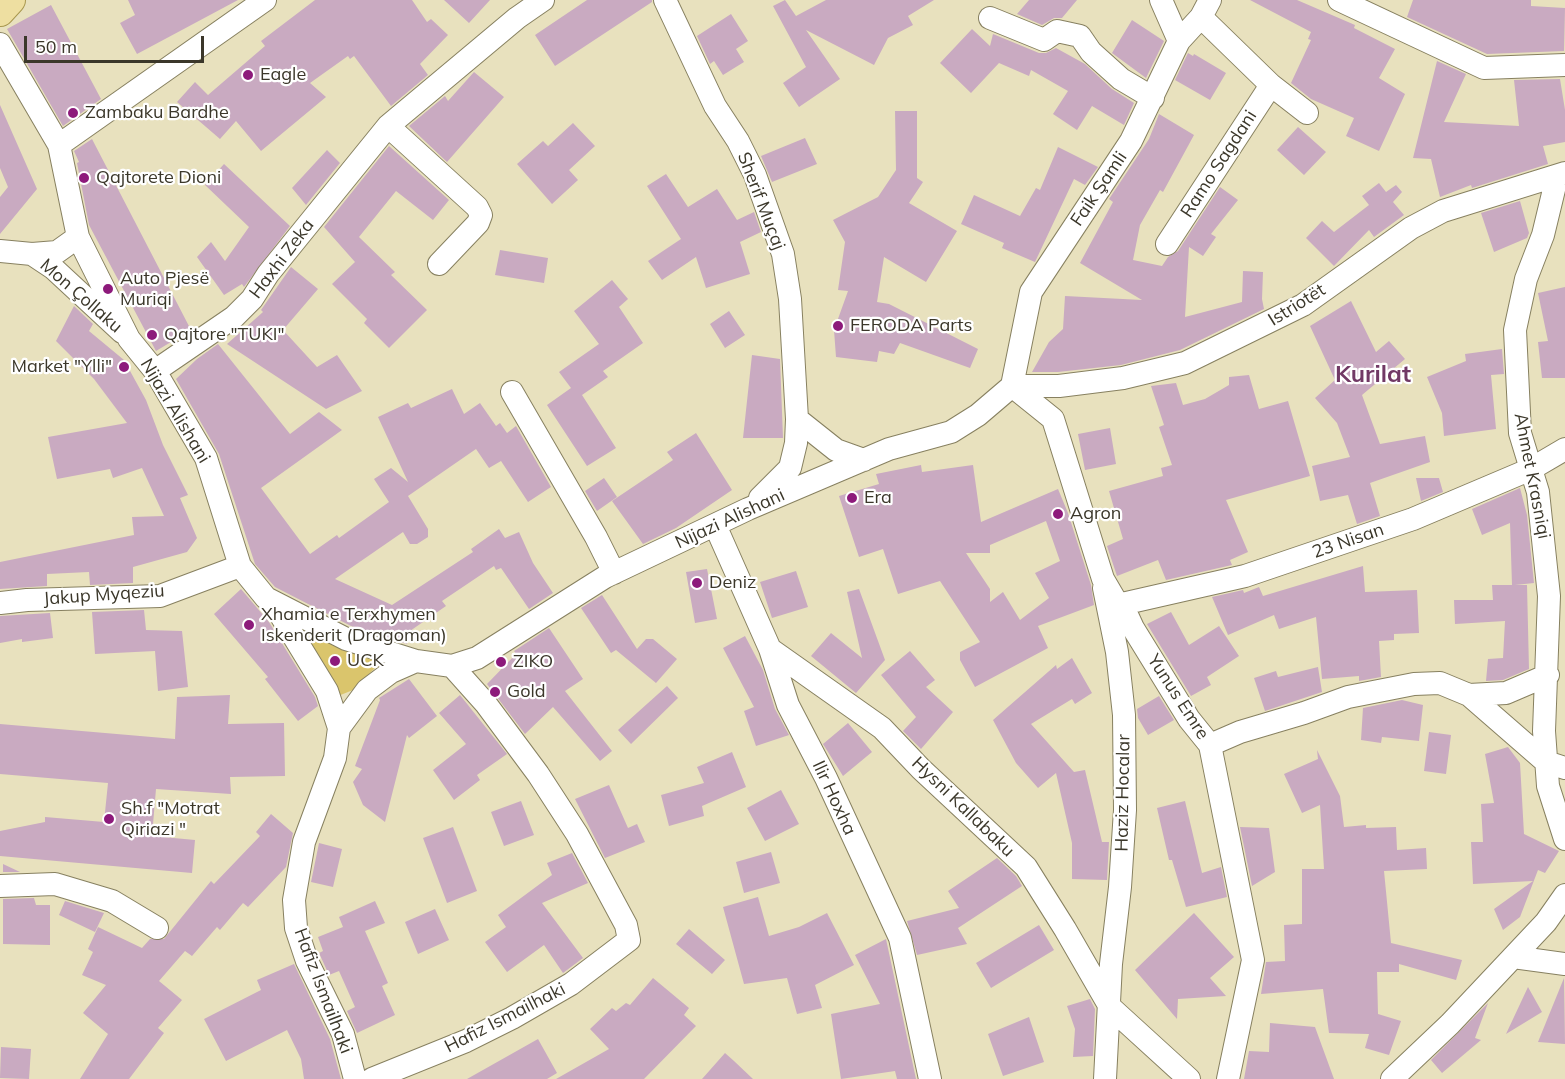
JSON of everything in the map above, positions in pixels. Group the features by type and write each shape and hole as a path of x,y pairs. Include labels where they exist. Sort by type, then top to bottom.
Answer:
{"main road":[{"path":"0,12 11,0"}],"street":[{"path":"58,145 265,0"},
{"name":"Haxhi Zeka","path":"155,371 234,317 252,299 268,274 388,126 517,18 543,0"},
{"name":"Sherif Muçaj","path":"665,0 715,106 738,141 755,174 783,254 790,299 797,419 796,443 790,468 748,509"},
{"path":"1161,0 1179,41"},
{"path":"1339,0 1484,68 1565,65"},
{"path":"1206,8 1271,85 1307,113"},
{"name":"Faik Şamli","path":"1012,386 1031,292 1131,141 1179,41 1206,8"},
{"path":"990,18 1044,40 1057,31 1080,36 1091,52 1121,79 1153,98"},
{"name":"Nijazi Alishani","path":"0,44 58,145 78,237 129,339 155,371 206,458 240,566 266,598 346,639 416,661 452,666 477,658 614,573 748,509 889,449 951,432 978,416 1012,386"},
{"name":"Ramo Sagdani","path":"1167,244 1271,85"},
{"path":"388,126 477,207 481,215 478,224 439,264"},
{"name":"Istriotët","path":"1012,386 1059,386 1123,378 1185,363 1303,305 1411,228 1443,211 1561,175"},
{"name":"Ahmet Krasniqi","path":"1561,175 1543,235 1526,279 1515,330 1520,433 1538,492 1549,596 1548,675 1544,731 1556,765 1548,786 1565,839"},
{"name":"Mon Çollaku","path":"0,251 32,254 57,252 78,237"},
{"name":"Mon Çollaku","path":"32,254 53,268 129,339"},
{"name":"Yunus Emre","path":"1012,386 1053,420 1103,579 1117,603 1122,604 1133,628 1189,719 1210,745 1253,960 1228,1079"},
{"path":"512,392 596,537 614,573"},
{"path":"797,419 836,450 864,460"},
{"name":"23 Nisan","path":"1122,604 1245,576 1413,519 1531,469 1565,449"},
{"name":"Ilir Hoxha","path":"716,525 770,649 788,705 826,778 900,938 930,1079"},
{"name":"Jakup Myqeziu","path":"0,603 27,600 160,596 240,566"},
{"name":"Haziz Hocalar","path":"1103,579 1117,652 1124,751 1125,810 1120,887 1111,964 1105,1079"},
{"name":"Hafiz İsmai̇lhaki","path":"266,598 280,614 327,691 339,728 335,758 304,842 294,900 300,939 307,961 344,1034 355,1079"},
{"name":"Hysni Kallabaku","path":"770,649 882,728 921,769 1026,867 1110,1007"},
{"name":"Hafiz İsmai̇lhaki","path":"339,728 367,690 392,672 416,661"},
{"name":"Hafiz Ismailhaki","path":"372,1079 466,1041 513,1018 571,984 629,939 626,925 577,834 538,774 486,704 452,666"},
{"path":"1469,695 1506,693 1548,675"},
{"path":"1210,745 1240,732 1348,697 1392,688 1440,683 1469,695 1556,765"},
{"path":"0,885 55,884 112,901 157,928"},
{"path":"1392,1079 1416,1071 1497,973 1546,922 1565,895"},
{"path":"1513,957 1565,964"},
{"path":"1110,1007 1189,1079"}],"shaded area":[{"path":"318,637 376,655 377,666 353,690 333,698 307,647"}],"building":[{"path":"128,0 238,0 137,54 120,23 135,15"},
{"path":"315,0 412,0 427,22 431,19 448,35 420,64 428,75 391,106 354,56 350,59 348,56 310,83 326,97 261,151 236,121 220,139 177,102 195,82 208,95 265,46 261,41"},
{"path":"444,0 490,0 469,23"},
{"path":"587,0 652,0 652,2 555,66 535,35"},
{"path":"785,0 796,16 826,0 934,0 908,16 913,25 888,38 874,65 806,30 840,79 799,107 783,83 806,67 773,6"},
{"path":"1029,0 1077,0 1062,18 1054,18 1042,25 1017,14"},
{"path":"1250,0 1297,0 1355,25 1354,28 1395,49 1379,78 1405,94 1379,151 1346,136 1354,118 1311,99 1291,83 1311,40 1308,39 1311,32"},
{"path":"1413,0 1531,0 1531,6 1565,8 1564,51 1487,54 1407,17"},
{"path":"51,5 101,99 63,126 7,29"},
{"path":"731,14 748,41 736,49 744,62 723,75 714,61 710,64 697,36"},
{"path":"1132,20 1164,41 1146,78 1112,53"},
{"path":"972,29 990,46 993,34 1039,53 1046,53 1056,48 1085,64 1112,89 1134,103 1124,125 1092,106 1077,130 1053,114 1068,91 1031,70 1029,76 999,63 971,93 940,63"},
{"path":"1188,53 1193,56 1194,54 1226,73 1210,100 1175,80"},
{"path":"1437,61 1466,74 1444,122 1519,126 1514,80 1560,79 1565,110 1565,142 1543,146 1548,164 1472,188 1471,185 1440,197 1431,159 1413,158"},
{"path":"474,72 504,97 447,162 409,126 445,96 448,101"},
{"path":"0,105 37,189 0,234 0,197 8,187 0,168"},
{"path":"895,111 917,111 917,178 923,182 909,203 957,231 926,282 884,257 877,302 889,304 978,349 970,368 900,343 894,354 879,351 877,362 836,357 834,330 848,291 838,290 845,242 833,220 878,197 896,170"},
{"path":"1159,114 1194,135 1163,192 1160,190 1140,225 1133,260 1162,266 1168,257 1178,251 1220,187 1238,200 1211,234 1216,237 1203,256 1189,247 1185,317 1242,302 1243,271 1263,272 1264,309 1180,350 1121,365 1058,372 1032,372 1049,342 1063,329 1065,296 1142,300 1080,263 1113,202 1109,199 1149,139"},
{"path":"573,123 595,146 569,170 578,180 552,204 517,164 543,141 548,146"},
{"path":"1298,127 1326,152 1304,175 1277,150"},
{"path":"805,138 817,164 772,182 761,156"},
{"path":"92,139 191,330 156,351 89,225 77,163 79,162 74,151"},
{"path":"389,146 449,200 433,220 396,191 359,237 395,272 391,275 427,310 389,348 364,323 367,319 332,284 355,262 324,227"},
{"path":"1058,147 1098,167 1085,185 1074,179 1035,262 1002,248 1004,243 961,224 974,195 1020,216 1036,188 1040,190"},
{"path":"327,150 340,163 306,205 292,188"},
{"path":"224,164 290,226 244,287 242,284 224,295 197,257 211,242 225,261 249,227 205,185"},
{"path":"666,174 688,207 717,189 737,220 754,212 761,232 740,242 750,274 706,288 696,257 662,280 648,261 681,239 647,186"},
{"path":"1379,183 1386,192 1396,185 1402,192 1393,202 1404,215 1374,237 1369,230 1334,266 1306,238 1322,221 1334,232 1369,205 1362,196"},
{"path":"1520,201 1529,233 1527,238 1494,252 1481,213"},
{"path":"500,250 548,258 544,283 495,275"},
{"path":"291,267 318,289 283,330 317,367 337,355 362,391 326,409 227,344 263,312 261,310"},
{"path":"612,280 628,299 619,307 643,343 603,371 608,377 582,395 616,448 587,466 547,405 571,388 559,372 599,344 574,311"},
{"path":"1565,287 1565,378 1542,378 1538,342 1548,341 1538,293"},
{"path":"1351,301 1376,352 1389,341 1405,359 1362,395 1380,444 1425,436 1430,462 1370,483 1380,516 1357,524 1348,495 1320,501 1312,466 1350,457 1337,423 1315,398 1335,380 1310,326"},
{"path":"74,306 93,324 89,331 124,360 146,400 163,445 188,495 180,498 197,538 187,552 133,567 133,583 90,585 89,572 47,574 47,586 0,589 0,562 134,535 132,517 164,516 142,468 113,478 110,469 57,479 48,437 127,423 94,379 56,341"},
{"path":"729,311 745,335 725,348 710,324"},
{"path":"218,344 290,434 319,412 342,430 261,488 310,554 337,535 339,538 389,502 374,479 391,468 408,482 378,417 408,403 411,408 452,389 464,414 480,403 496,426 500,423 507,433 516,426 551,487 528,502 501,461 489,468 476,449 408,496 428,529 428,537 417,544 410,544 403,532 335,579 392,605 473,552 471,549 499,529 505,538 519,532 533,563 553,593 529,609 501,568 496,570 494,566 442,601 446,606 410,631 407,644 351,626 275,587 255,564 219,454 176,379 197,359"},
{"path":"1502,349 1504,374 1491,375 1496,429 1444,436 1442,413 1427,377 1466,361 1465,354"},
{"path":"752,355 780,359 783,438 743,438"},
{"path":"1249,375 1259,409 1288,401 1310,476 1226,500 1248,552 1230,560 1232,565 1166,580 1158,560 1117,576 1107,546 1123,539 1109,491 1163,476 1161,468 1172,465 1159,427 1164,425 1151,386 1176,383 1183,405 1205,399 1229,385 1229,377"},
{"path":"1110,428 1116,464 1085,470 1078,434"},
{"path":"696,433 732,490 676,528 643,544 612,501 673,460 667,452"},
{"path":"921,465 922,472 973,465 981,522 1058,489 1091,585 1094,605 1038,626 1048,648 975,687 960,660 960,652 980,642 940,581 898,594 883,549 859,557 839,496 879,484 876,474","holes":["1046,521 1060,561 1035,573 1049,598 1020,620 1003,592 990,602 990,589 966,553 990,553 990,545"]},
{"path":"604,478 617,497 597,511 585,491"},
{"path":"1416,478 1439,478 1443,492 1421,501"},
{"path":"1520,488 1527,515 1534,583 1515,585 1527,585 1529,669 1503,680 1486,681 1488,659 1503,658 1505,621 1455,624 1454,600 1493,600 1492,585 1512,585 1510,523 1482,535 1472,509"},
{"path":"1363,566 1365,592 1417,590 1419,633 1394,634 1394,640 1379,641 1381,677 1359,681 1359,676 1322,679 1316,617 1279,629 1274,615 1228,635 1212,597 1243,590 1244,593 1259,587 1263,596"},
{"path":"707,569 717,619 695,623 686,572"},
{"path":"796,571 808,607 772,618 760,582"},
{"path":"241,589 269,622 315,697 318,706 298,721 265,679 268,677 214,614"},
{"path":"859,589 885,660 856,693 811,656 831,633 862,658 847,592"},
{"path":"602,595 637,649 646,639 653,639 677,659 656,683 616,650 611,653 581,608"},
{"path":"144,610 146,630 182,631 188,687 158,691 155,651 95,654 92,612"},
{"path":"1171,612 1189,645 1219,626 1239,656 1207,677 1211,685 1191,696 1147,624"},
{"path":"50,613 53,638 22,642 22,639 0,643 0,616"},
{"path":"549,628 583,679 565,691 612,751 600,761 553,707 525,734 487,684 516,654 514,651"},
{"path":"745,636 763,670 775,709 789,735 756,746 744,711 754,707 723,648"},
{"path":"910,651 935,680 926,687 953,712 921,749 903,731 916,717 881,675"},
{"path":"1072,658 1092,693 1075,704 1072,699 1031,724 1074,772 1085,770 1102,842 1109,842 1107,880 1072,879 1072,843 1056,773 1038,788 1016,763 993,720 1056,665 1057,669"},
{"path":"1318,667 1322,692 1265,711 1254,678 1276,671 1278,677"},
{"path":"409,679 437,716 409,738 407,735 385,822 363,805 353,782 362,769 355,766 379,698"},
{"path":"667,686 678,698 631,744 618,730"},
{"path":"230,695 228,724 284,723 285,776 230,777 231,794 156,789 152,836 195,840 192,873 0,856 0,831 45,822 45,817 104,822 108,783 0,774 0,724 175,739 177,697"},
{"path":"460,695 507,754 477,775 480,780 454,800 433,770 466,744 439,713"},
{"path":"1159,696 1174,720 1148,735 1138,718 1137,709"},
{"path":"1402,700 1423,705 1419,741 1382,737 1381,743 1361,740 1363,708"},
{"path":"848,723 872,752 843,776 823,744"},
{"path":"1429,732 1451,735 1446,774 1424,771"},
{"path":"1508,747 1520,763 1524,834 1559,851 1545,873 1538,870 1520,917 1503,930 1494,909 1533,881 1473,884 1471,842 1483,842 1481,804 1494,803 1485,754"},
{"path":"1317,750 1340,796 1344,827 1366,825 1366,828 1396,827 1397,850 1426,848 1427,869 1384,871 1391,943 1462,960 1456,980 1399,964 1399,972 1377,972 1378,1014 1401,1021 1389,1055 1365,1048 1369,1034 1329,1033 1323,989 1261,994 1266,962 1285,961 1284,925 1302,924 1302,869 1324,869 1320,805 1302,813 1284,774 1318,759"},
{"path":"732,752 746,787 702,806 704,816 669,826 661,795 704,783 697,767"},
{"path":"609,785 628,828 637,824 645,842 605,858 575,799"},
{"path":"781,790 799,824 765,841 747,808"},
{"path":"521,801 534,835 504,846 491,812"},
{"path":"1185,801 1202,873 1221,867 1227,897 1186,907 1172,860 1169,860 1157,808"},
{"path":"271,814 293,833 286,867 248,907 243,903 220,930 217,927 192,956 185,951 159,981 182,1000 158,1028 164,1033 129,1079 80,1079 108,1034 83,1013 106,985 82,975 93,952 88,949 98,927 142,948 150,939 164,939 211,881 214,884 260,836 256,832"},
{"path":"453,827 477,891 447,903 423,838"},
{"path":"1240,827 1269,828 1275,872 1252,886"},
{"path":"319,843 342,849 333,887 311,882"},
{"path":"771,852 780,883 744,893 736,862"},
{"path":"572,853 588,883 542,903 583,958 563,973 544,945 507,972 485,942 506,927 498,915 552,875 547,863"},
{"path":"997,858 1016,876 1022,886 958,928 967,944 917,955 907,921 959,908 948,891"},
{"path":"3,864 20,872 3,872"},
{"path":"758,897 769,936 799,927 827,913 854,965 815,985 822,1008 797,1014 787,978 744,984 723,907"},
{"path":"34,898 36,905 50,905 50,945 3,944 3,899"},
{"path":"65,901 104,913 95,932 59,915"},
{"path":"375,901 385,923 365,931 388,983 382,986 395,1015 357,1033 347,1011 355,1007 339,971 329,975 319,953 323,951 318,937 343,927 339,917"},
{"path":"435,909 449,940 418,954 405,922"},
{"path":"1194,913 1234,957 1210,978 1226,996 1178,999 1177,1019 1135,970"},
{"path":"1039,925 1054,950 991,988 976,963"},
{"path":"689,929 725,960 712,974 676,944"},
{"path":"886,939 916,1079 897,1079 895,1071 841,1079 831,1014 880,1004 855,955"},
{"path":"294,964 330,1039 341,1079 304,1079 301,1059 287,1030 226,1061 204,1019 261,990 257,980"},
{"path":"653,978 689,1008 684,1015 696,1026 644,1079 556,1079 609,1049 590,1029 612,1008 616,1011 626,1003 630,1005"},
{"path":"1564,978 1565,1044 1538,1042"},
{"path":"1528,987 1542,1012 1506,1034"},
{"path":"1090,999 1095,1009 1093,1056 1073,1057 1075,1029 1067,1006"},
{"path":"1488,1003 1475,1038 1481,1040 1442,1073 1431,1060"},
{"path":"1029,1017 1044,1062 1003,1076 988,1034"},
{"path":"1270,1023 1315,1027 1334,1079 1244,1079 1249,1051 1269,1052"},
{"path":"538,1039 557,1073 547,1079 467,1079"},
{"path":"1,1047 31,1049 29,1079 0,1078"},
{"path":"725,1053 734,1061 753,1079 702,1079"}],"place":[{"name":"Eagle","path":"248,75"},
{"name":"Zambaku Bardhe","path":"73,113"},
{"name":"Qajtorete Dioni","path":"84,178"},
{"name":"Auto Pjesë Muriqi","path":"108,289"},
{"name":"FERODA Parts","path":"838,326"},
{"name":"Qajtore \"TUKI\"","path":"152,335"},
{"name":"Market \"Ylli\"","path":"124,367"},
{"name":"Era","path":"852,498"},
{"name":"Agron","path":"1058,514"},
{"name":"Deniz","path":"697,583"},
{"name":"Xhamia e Terxhymen Iskenderit (Dragoman)","path":"249,625"},
{"name":"UCK","path":"335,661"},
{"name":"ZIKO","path":"501,662"},
{"name":"Gold","path":"495,692"},
{"name":"Sh.f \"Motrat Qiriazi \"","path":"109,819"}],"district":[{"name":"Kurilat","path":"1373,375"}]}
